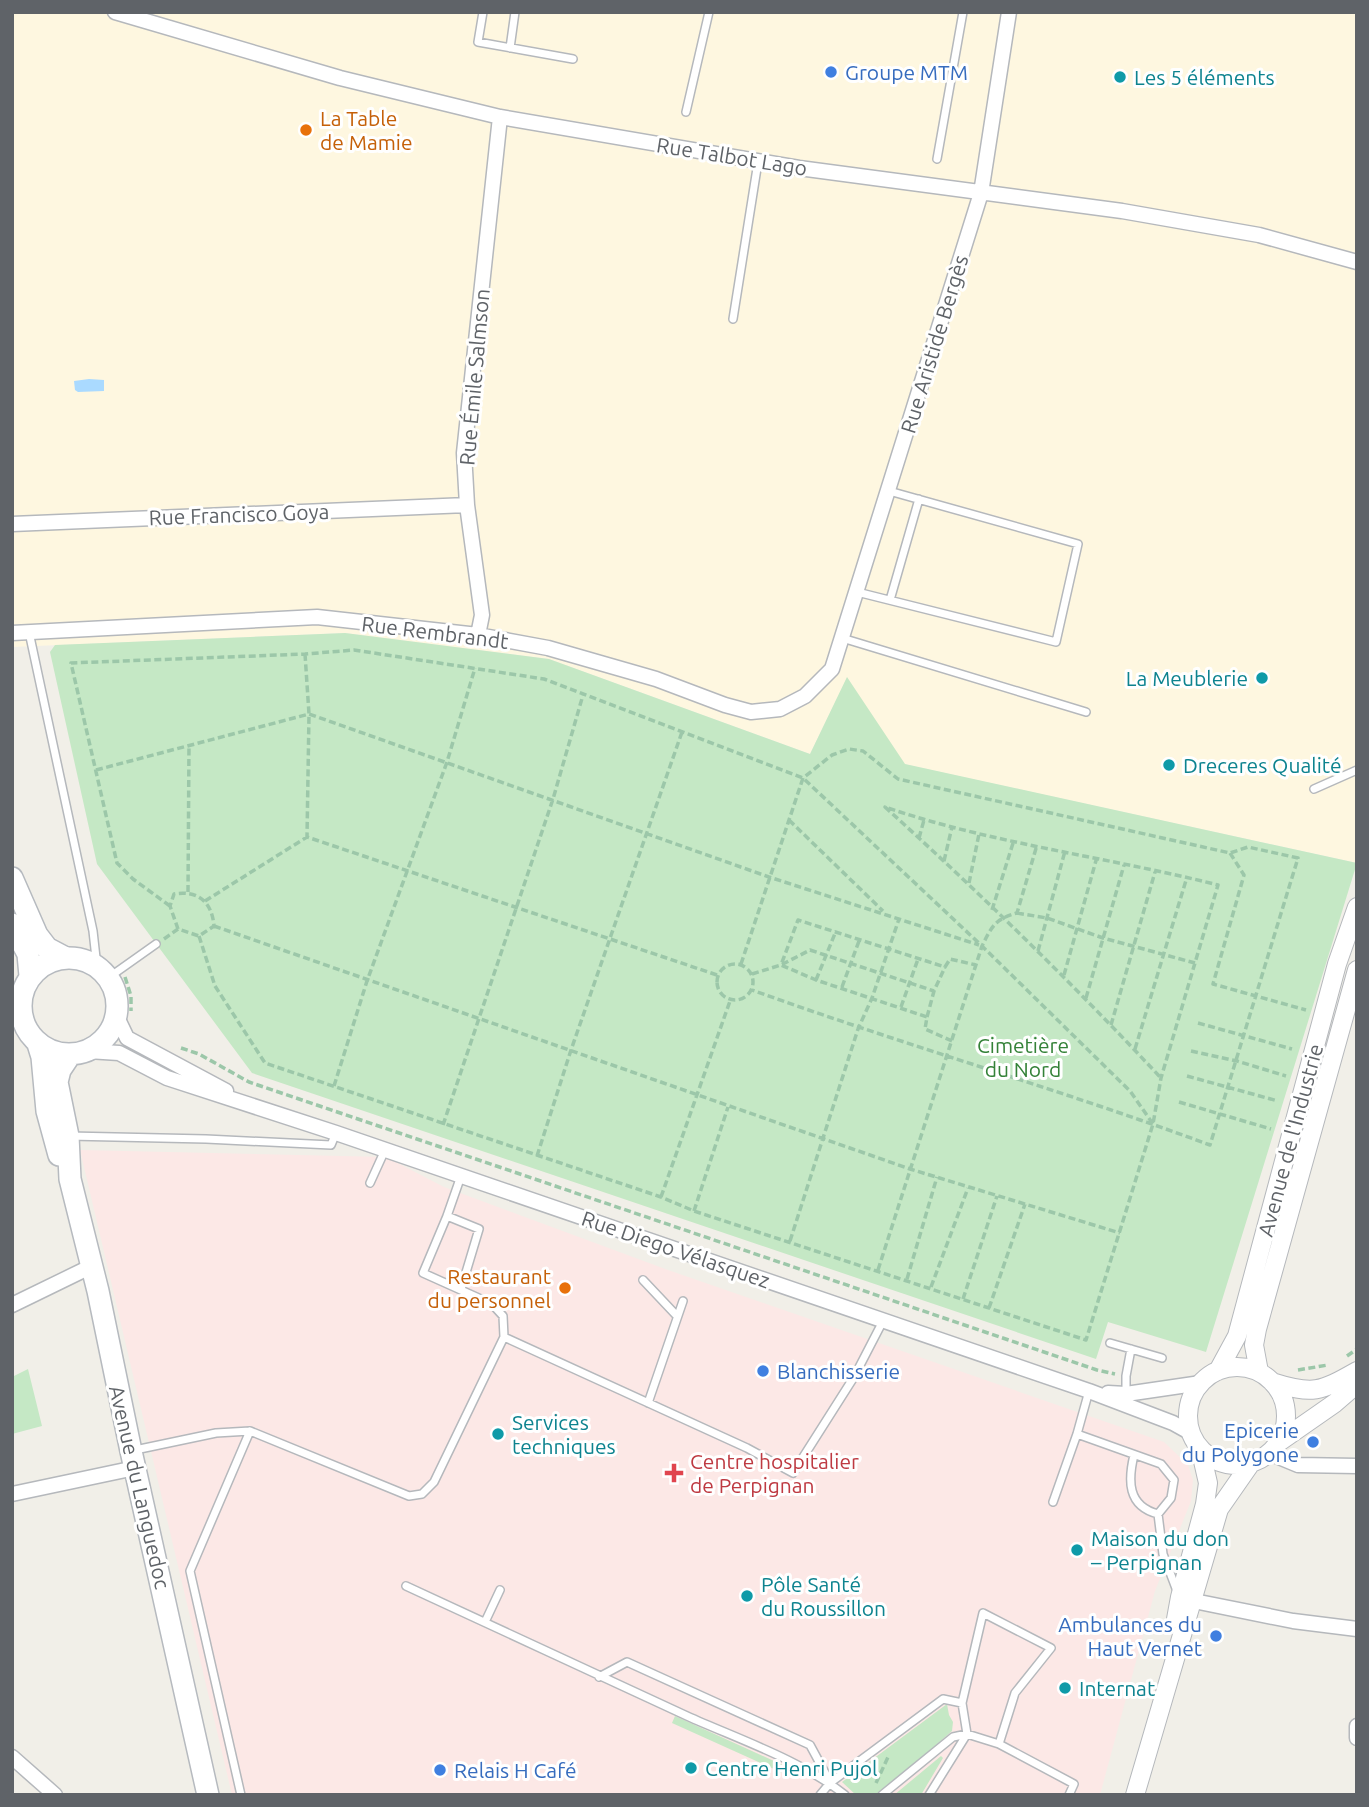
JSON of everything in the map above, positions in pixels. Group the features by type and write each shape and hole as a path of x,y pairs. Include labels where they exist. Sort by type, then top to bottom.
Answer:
{"main road":[{"path":"12,878 37,935 47,948 66,958"},
{"path":"12,924 28,954 30,976"},
{"path":"66,958 82,960 108,972 123,1017 101,1042 79,1053 59,1054 38,1044 16,1011 30,976 40,967 66,958"},
{"name":"Avenue du Languedoc","path":"38,1044 42,1057 47,1111 56,1149 70,1179"},
{"name":"Avenue du Languedoc","path":"79,1053 60,1070 57,1082 68,1136 70,1179 98,1291 208,1795"}],"street":[{"name":"Rue Talbot Lago","path":"115,12 340,78 500,117 758,161 1122,211 1259,234 1357,262"},
{"name":"Rue Aristide Bergès","path":"832,669 981,193 1009,12"},
{"name":"Rue Émile Salmson","path":"478,635 482,615 467,505 464,453 500,117"},
{"name":"Rue Francisco Goya","path":"12,524 467,505"},
{"name":"Rue Rembrandt","path":"12,633 317,617 478,635 548,648 656,679 751,712 780,709 805,696 832,669"},
{"name":"Avenue de l'Industrie","path":"1218,1371 1237,1336 1337,964 1353,928 1357,907"},
{"name":"Avenue de l'Industrie","path":"1266,1377 1254,1345 1257,1329 1357,970"},
{"name":"Rue Diego Vélasquez","path":"123,1017 127,1038 262,1110"},
{"path":"1318,1032 1338,1038"},
{"name":"Rue Diego Vélasquez","path":"79,1053 119,1053 167,1078 336,1133 1089,1391 1173,1423 1195,1440"},
{"path":"12,1305 90,1267"},
{"path":"1135,1795 1163,1698 1207,1491 1208,1483 1195,1440 1189,1407 1193,1394 1201,1383 1218,1371 1238,1368 1302,1391 1328,1388 1357,1371"},
{"path":"1266,1377 1282,1395 1286,1411 1285,1427 1274,1448"},
{"name":"Rue Diego Vélasquez","path":"1089,1391 1126,1394 1201,1383"},
{"path":"1186,1599 1219,1508 1251,1463 1357,1384"},
{"path":"1195,1440 1210,1457 1223,1463 1251,1463"},
{"path":"1274,1448 1298,1465 1357,1466"},
{"path":"12,1494 133,1459"},
{"path":"1186,1599 1293,1621 1357,1629"},
{"path":"1357,1726 1357,1738"},
{"path":"12,1757 55,1795"}],"lane":[{"path":"483,12 478,42 573,59"},
{"path":"510,48 515,12"},
{"path":"687,111 709,12"},
{"path":"937,159 963,12"},
{"path":"733,319 758,161"},
{"path":"856,592 1056,642 1078,544 889,491"},
{"path":"890,600 919,499"},
{"path":"29,632 93,931 108,972 156,944"},
{"path":"842,638 1086,712"},
{"path":"1314,789 1357,770"},
{"path":"68,1136 331,1145 336,1133"},
{"path":"370,1183 385,1150"},
{"path":"133,1459 216,1433 250,1432 409,1496 422,1494 434,1482 504,1337 503,1316 492,1304 423,1273 461,1176"},
{"path":"447,1216 478,1229 461,1289"},
{"path":"643,1280 677,1316"},
{"path":"648,1403 683,1301"},
{"path":"504,1337 747,1448 793,1473 854,1377 883,1321"},
{"path":"1110,1343 1162,1357"},
{"path":"1126,1394 1131,1349"},
{"path":"1053,1502 1089,1391"},
{"path":"241,1795 190,1571 250,1432"},
{"path":"1077,1434 1161,1465 1174,1480 1171,1498 1157,1514 1163,1554 1186,1599"},
{"path":"1134,1455 1130,1474 1134,1498 1145,1511 1157,1514"},
{"path":"406,1586 599,1677 787,1761 830,1783 845,1795"},
{"path":"485,1622 500,1590"},
{"path":"929,1795 967,1734 962,1703 983,1613 1051,1648 1015,1693 999,1744"},
{"path":"599,1677 627,1662 810,1745 830,1783"},
{"path":"820,1795 830,1783 943,1699 962,1703"},
{"path":"882,1795 953,1737 967,1734 999,1744 1074,1784 1069,1795"}],"path":[{"path":"178,929 170,906 117,863 71,663 354,650 544,679 803,778 982,946 1130,1091 1153,1124"},
{"path":"305,654 309,714 307,837"},
{"path":"334,1086 367,981 410,870 447,762 475,668"},
{"path":"443,1125 553,799 583,695"},
{"path":"96,770 309,714 769,877 982,946"},
{"path":"537,1156 682,732"},
{"path":"188,892 189,745"},
{"path":"741,964 803,778 832,755 849,749 863,751 898,779 1230,853 1248,847 1298,858 1210,1145 1153,1124 858,1029 752,990"},
{"path":"200,936 215,986 265,1063 661,1197 694,1211 1086,1340 1153,1124 1161,1078 1218,885 1065,850 979,834 885,807 1064,975 1161,1078"},
{"path":"789,820 885,913"},
{"path":"919,838 924,820"},
{"path":"944,861 951,827"},
{"path":"969,883 979,834"},
{"path":"205,901 307,837 717,975"},
{"path":"992,909 1014,840"},
{"path":"1017,913 1037,845"},
{"path":"1038,951 1065,850"},
{"path":"1230,853 1244,875 1213,984 1306,1010"},
{"path":"1064,975 1097,857"},
{"path":"1086,998 1124,865"},
{"path":"1111,1025 1156,872"},
{"path":"1135,1049 1187,877"},
{"path":"170,906 174,894 188,892 205,901 213,913 214,926"},
{"path":"878,1270 982,946 992,927 1001,918 1017,913 1047,918 1103,938 1195,963"},
{"path":"790,1241 858,1029 872,998 900,918"},
{"path":"781,965 798,920 945,967"},
{"path":"214,926 910,1169 1120,1233"},
{"path":"200,936 214,926"},
{"path":"178,929 200,936"},
{"path":"156,944 178,929"},
{"path":"816,979 836,931"},
{"path":"842,987 859,940"},
{"path":"752,974 781,965 810,950 934,991"},
{"path":"901,1008 918,959"},
{"path":"952,1041 925,1028 934,991 950,959 976,965"},
{"path":"741,964 752,974 752,990 742,1000 730,1001 718,990 717,975 727,965 741,964"},
{"path":"781,965 927,1017"},
{"path":"108,972 131,996 123,1017"},
{"path":"661,1197 730,1001"},
{"path":"1198,1024 1292,1049"},
{"path":"173,1045 199,1054 249,1082 1097,1370 1126,1376"},
{"path":"1191,1051 1286,1076"},
{"path":"1187,1076 1278,1101"},
{"path":"1179,1102 1271,1129"},
{"path":"694,1211 728,1107"},
{"path":"907,1279 937,1177"},
{"path":"931,1288 968,1188"},
{"path":"963,1299 997,1196"},
{"path":"989,1308 1025,1205"},
{"path":"1293,1370 1316,1369 1338,1362 1357,1349"},
{"path":"876,1784 901,1730"}],"shaded area":[{"path":"12,12 1357,12 1357,863 904,764 847,678 810,754 549,659 345,633 12,647"},
{"name":"Centre hospitalier de Perpignan","path":"80,1150 386,1157 444,1187 668,1270 1164,1442 1188,1465 1193,1480 1191,1501 1155,1591 1100,1795 232,1795"}],"green space":[{"name":"Cimetière du Nord","path":"345,633 549,659 810,754 847,677 905,764 1357,863 1206,1352 1108,1322 1096,1359 252,1073 97,864 50,652 55,645"},
{"path":"28,1369 42,1426 12,1434 12,1377"},
{"path":"947,1704 953,1722 952,1731 880,1795 856,1795 842,1782"},
{"path":"675,1716 785,1766 781,1773 672,1723"},
{"path":"941,1756 943,1758 921,1795 894,1795"}],"water":[{"path":"104,380 104,391 75,390 74,381"}],"place":[{"name":"Groupe MTM","path":"831,72"},
{"name":"Les 5 éléments","path":"1120,77"},
{"name":"La Table de Mamie","path":"306,130"},
{"name":"La Meublerie","path":"1262,678"},
{"name":"Dreceres Qualité","path":"1169,765"},
{"name":"Restaurant du personnel","path":"565,1288"},
{"name":"Blanchisserie","path":"763,1371"},
{"name":"Services techniques","path":"498,1434"},
{"name":"Epicerie du Polygone","path":"1313,1442"},
{"name":"Centre hospitalier de Perpignan","path":"674,1473"},
{"name":"Maison du don – Perpignan","path":"1077,1550"},
{"name":"Pôle Santé du Roussillon","path":"747,1596"},
{"name":"Ambulances du Haut Vernet","path":"1216,1636"},
{"name":"Internat","path":"1065,1688"},
{"name":"Centre Henri Pujol","path":"691,1768"},
{"name":"Relais H Café","path":"440,1770"}]}
